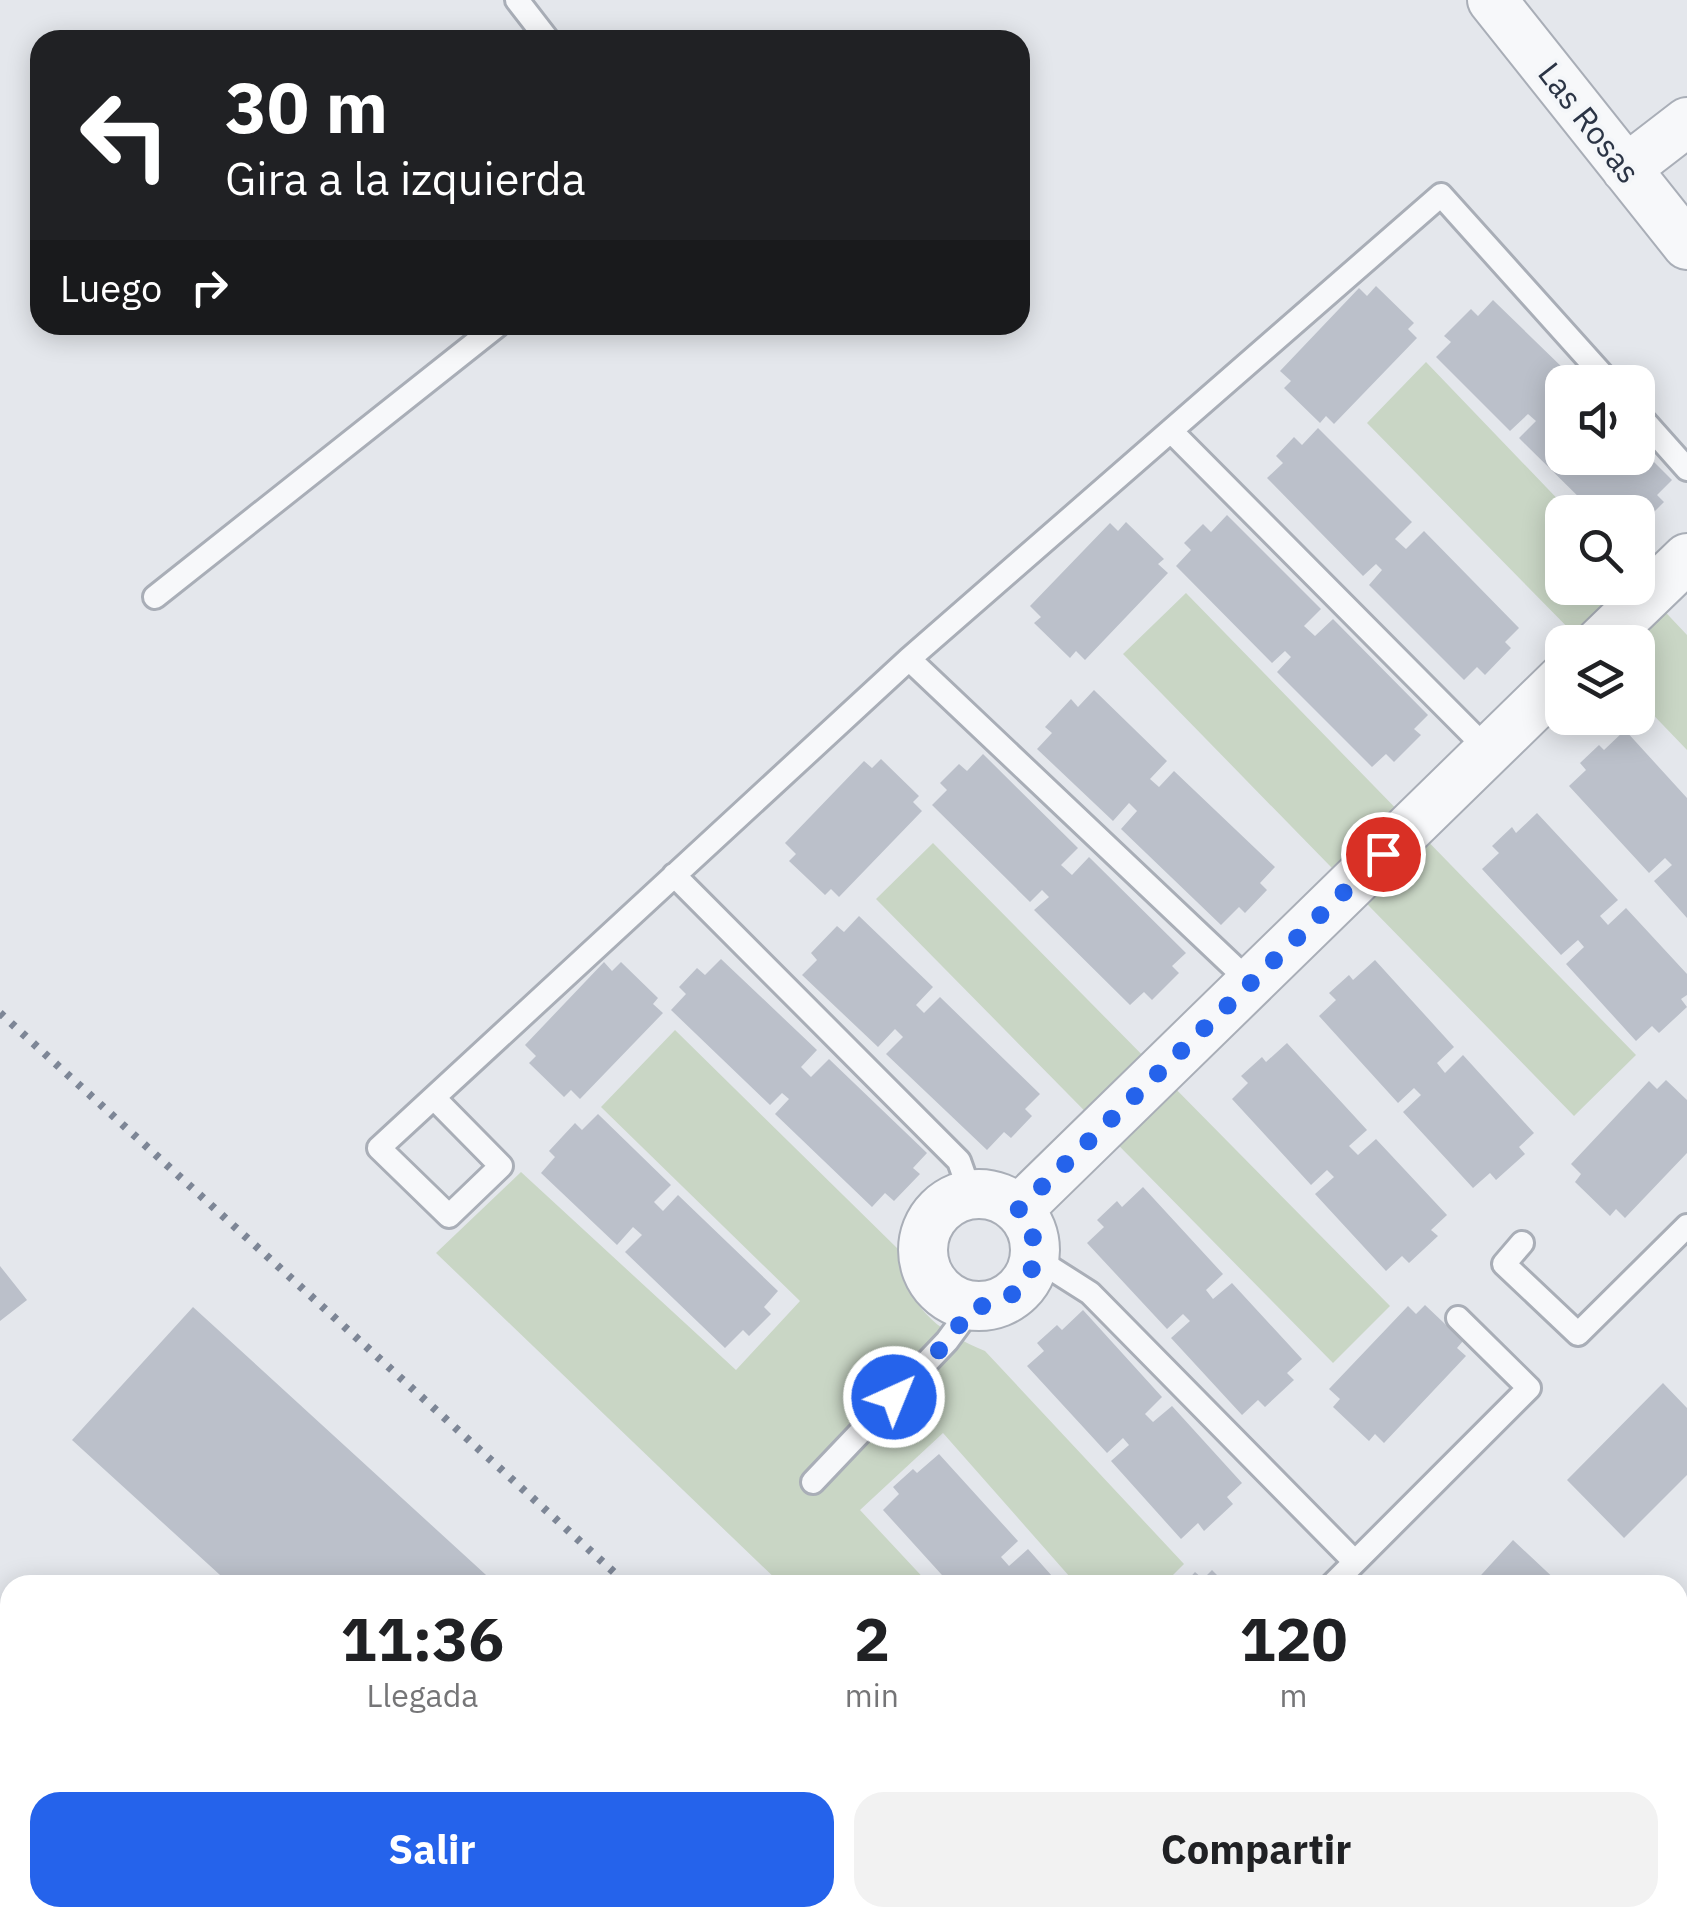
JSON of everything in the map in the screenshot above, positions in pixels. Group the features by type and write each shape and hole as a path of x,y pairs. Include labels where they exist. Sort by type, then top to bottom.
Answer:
{"street":[{"name":"Las Rosas","path":"1492,0 1687,245"},
{"path":"1626,169 1687,122"},
{"path":"1618,625 1687,558"},
{"path":"1018,1210 1545,696"},
{"path":"972,1195 1002,1199 1018,1210 1034,1238 1035,1258 1018,1292 991,1306 972,1307 948,1298 934,1285 926,1272 922,1252 925,1232 937,1212 972,1195"}],"lane":[{"path":"517,0 540,30"},
{"path":"434,1098 501,1166 449,1216 379,1148 910,658 1441,196 1594,365"},
{"path":"154,597 485,335"},
{"path":"1171,430 1489,751"},
{"path":"1655,433 1687,469"},
{"path":"910,658 1252,983"},
{"path":"674,875 959,1161 972,1195"},
{"path":"1522,1242 1504,1264 1578,1334 1687,1226"},
{"path":"1035,1258 1090,1293 1354,1562"},
{"path":"812,1482 948,1341 972,1307"},
{"path":"1342,1575 1528,1388 1458,1318"}],"green space":[{"path":"1426,362 1554,495 1545,495 1545,604 1367,423"},
{"path":"1186,593 1636,1055 1574,1116 1123,654"},
{"path":"1655,601 1687,635 1687,750 1655,717 1655,625 1565,625 1546,605 1655,605"},
{"path":"933,843 1390,1306 1333,1363 876,899"},
{"path":"675,1030 898,1249 908,1286 925,1313 951,1334 985,1351 1184,1564 1173,1575 1068,1575 943,1433 860,1510 921,1575 772,1575 436,1253 521,1172 736,1370 800,1301 601,1107"}],"building":[{"path":"1376,286 1414,323 1408,329 1417,338 1334,424 1326,416 1320,423 1284,388 1291,381 1280,371 1359,288 1367,296"},
{"path":"1493,300 1560,365 1545,365 1545,464 1519,438 1536,421 1528,414 1510,431 1436,357 1451,342 1444,336 1471,309 1478,316"},
{"path":"1318,428 1412,522 1395,539 1406,549 1424,531 1519,628 1505,642 1511,648 1485,675 1477,667 1464,680 1369,585 1382,570 1376,564 1363,576 1267,478 1283,463 1276,456 1294,437 1302,445"},
{"path":"1655,463 1672,480 1657,495 1664,502 1655,511 1655,495 1577,495 1556,475 1655,475"},
{"path":"1227,515 1321,609 1304,626 1315,636 1333,619 1428,715 1414,729 1421,735 1394,762 1386,754 1372,767 1277,672 1291,657 1285,651 1272,663 1176,566 1191,550 1184,543 1203,524 1211,532"},
{"path":"1126,522 1164,559 1158,564 1168,573 1085,660 1076,651 1070,658 1034,623 1041,617 1030,606 1110,523 1118,531"},
{"path":"1094,690 1167,761 1150,779 1159,787 1174,771 1275,867 1260,883 1267,890 1245,913 1239,907 1221,925 1121,829 1137,811 1129,803 1113,821 1037,749 1052,733 1045,727 1071,699 1078,707"},
{"path":"1620,735 1630,735 1687,798 1687,918 1654,881 1672,865 1665,858 1649,873 1569,786 1586,770 1580,763 1599,745 1604,750"},
{"path":"983,754 1078,848 1061,865 1072,875 1089,857 1186,953 1172,966 1179,973 1152,1000 1144,992 1130,1005 1034,910 1049,897 1042,890 1030,902 932,805 947,790 940,783 959,764 967,771"},
{"path":"881,759 919,796 913,802 922,811 839,897 831,889 825,895 789,861 796,854 785,843 864,761 872,768"},
{"path":"1537,813 1618,900 1600,916 1608,925 1626,908 1687,974 1687,995 1681,999 1687,1007 1659,1033 1652,1026 1636,1041 1566,964 1584,947 1578,940 1561,955 1482,869 1499,853 1492,846 1512,827 1516,833"},
{"path":"859,916 933,987 916,1005 924,1013 940,997 1040,1094 1025,1109 1032,1116 1011,1138 1004,1132 987,1150 886,1054 903,1037 895,1029 878,1047 802,975 817,960 811,953 837,926 844,932"},
{"path":"721,959 817,1050 801,1067 811,1077 829,1059 927,1153 913,1168 920,1174 894,1201 885,1193 872,1207 775,1114 789,1099 782,1093 770,1105 671,1010 686,994 679,987 697,968 705,975"},
{"path":"1375,960 1454,1047 1437,1063 1445,1073 1463,1055 1534,1133 1519,1147 1525,1154 1496,1180 1490,1173 1473,1188 1403,1112 1421,1095 1414,1088 1398,1103 1319,1016 1336,1000 1329,993 1349,975 1353,980"},
{"path":"604,962 612,971 621,962 658,998 653,1004 663,1013 580,1099 571,1090 564,1097 529,1063 536,1056 525,1045"},
{"path":"1287,1043 1367,1130 1349,1146 1358,1155 1376,1139 1447,1215 1431,1230 1438,1236 1409,1263 1402,1256 1386,1271 1315,1194 1334,1177 1327,1170 1311,1185 1232,1099 1248,1083 1241,1076 1262,1057 1266,1062"},
{"path":"1666,1080 1687,1100 1687,1153 1625,1218 1616,1209 1610,1216 1575,1182 1581,1174 1571,1164 1649,1081 1657,1089"},
{"path":"598,1114 671,1185 654,1202 663,1211 678,1195 778,1291 764,1307 771,1314 749,1336 743,1330 725,1348 625,1252 642,1235 633,1227 617,1245 541,1173 555,1157 549,1151 575,1123 582,1130"},
{"path":"1143,1187 1223,1274 1206,1290 1213,1299 1232,1283 1302,1359 1287,1373 1294,1380 1265,1407 1258,1400 1242,1415 1171,1338 1190,1321 1183,1314 1167,1329 1087,1243 1104,1227 1097,1220 1117,1201 1122,1207"},
{"path":"0,1266 27,1300 0,1321"},
{"path":"1425,1305 1463,1341 1457,1348 1466,1356 1384,1443 1375,1434 1369,1441 1333,1407 1340,1399 1329,1389 1408,1306 1416,1314"},
{"path":"193,1307 486,1575 220,1575 72,1440"},
{"path":"1083,1310 1162,1397 1145,1414 1153,1422 1172,1406 1242,1483 1227,1497 1233,1504 1204,1531 1198,1523 1181,1539 1111,1461 1129,1445 1123,1438 1107,1453 1027,1366 1044,1351 1037,1343 1057,1325 1062,1330"},
{"path":"1663,1383 1687,1408 1687,1475 1624,1538 1567,1480"},
{"path":"939,1454 1018,1541 1001,1557 1009,1566 1028,1549 1051,1575 942,1575 883,1510 899,1494 893,1487 913,1469 917,1473"},
{"path":"1513,1540 1550,1575 1481,1575"}],"railway":[{"path":"0,1013 617,1575"}],"route":[{"path":"894,1397 948,1341 972,1307 991,1306 1018,1292 1029,1276 1035,1258 1034,1238 1018,1210 1383,854"}]}
